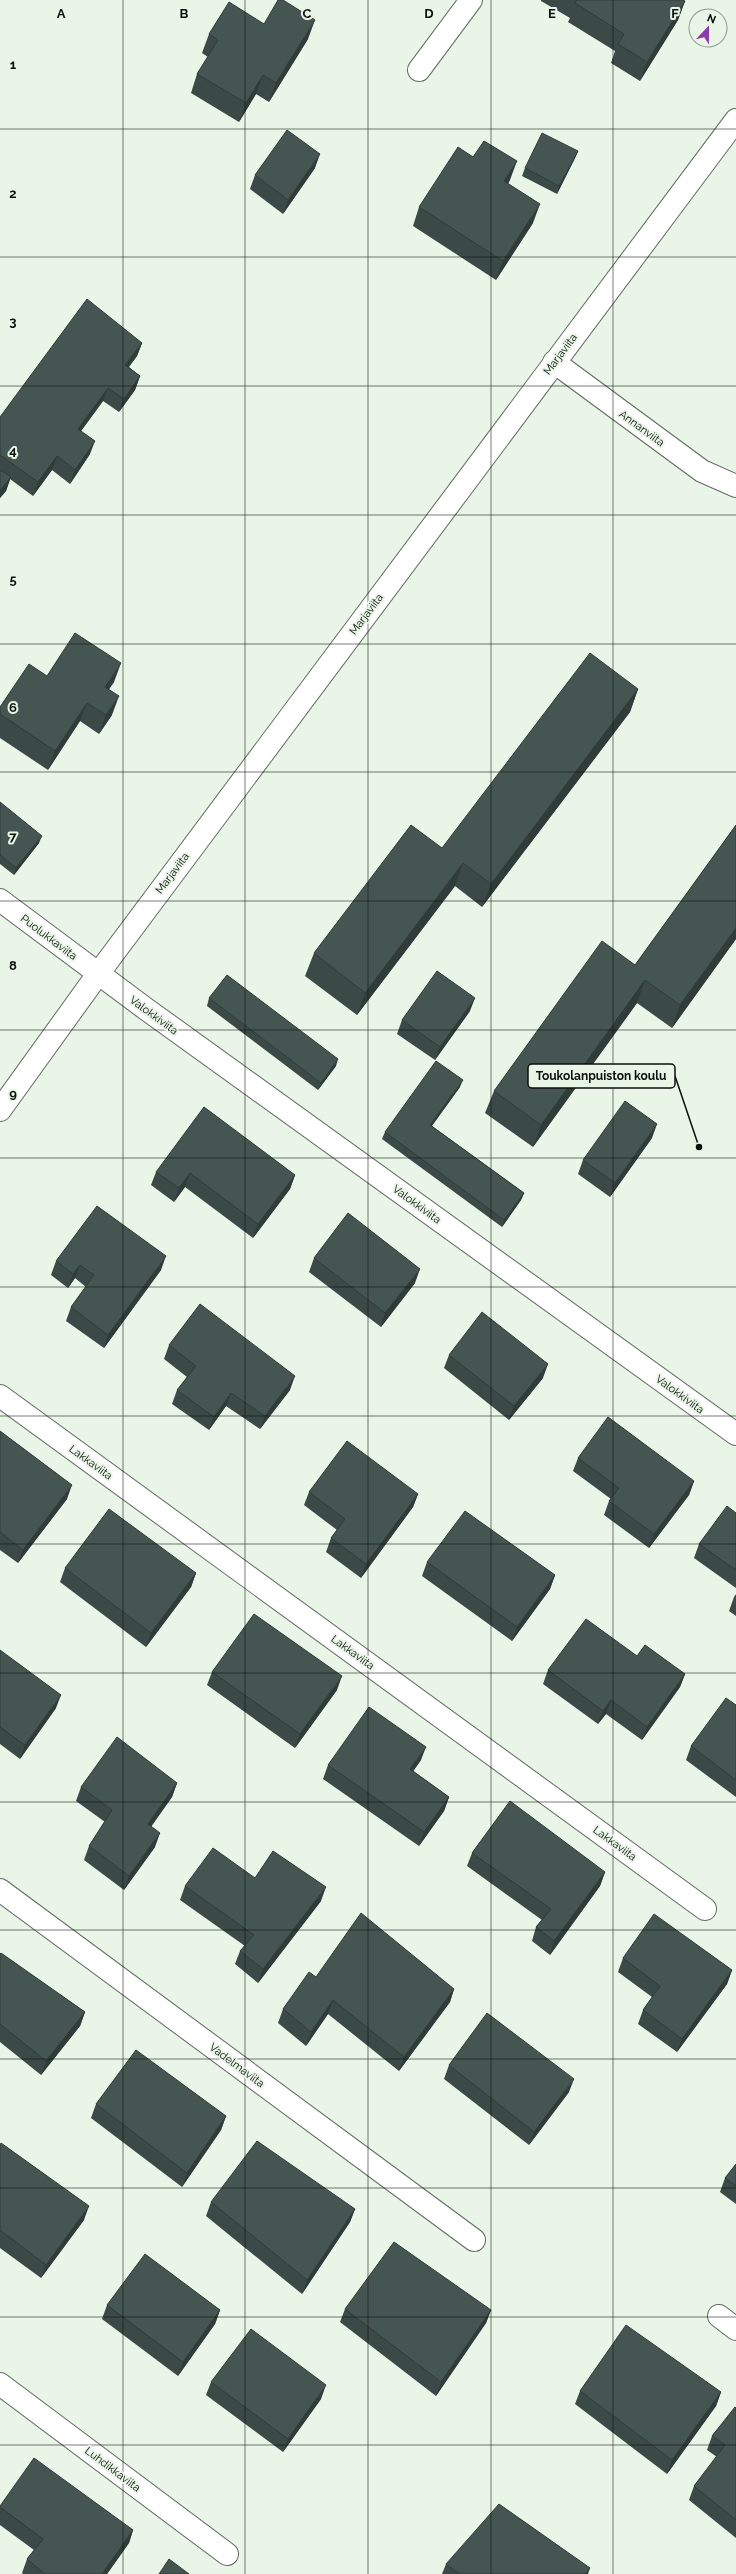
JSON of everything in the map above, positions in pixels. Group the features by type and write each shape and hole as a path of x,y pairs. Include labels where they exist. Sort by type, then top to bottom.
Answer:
{"street":[{"path":"419,70 471,0"},
{"name":"Marjaviita","path":"0,1110 98,974 736,120"},
{"name":"Annanviita","path":"554,362 702,471 736,486"},
{"name":"Puolukkaviita","path":"0,900 98,974"},
{"name":"Valokkiviita","path":"98,974 736,1434"},
{"name":"Lakkaviita","path":"0,1396 705,1909"},
{"name":"Vadelmaviita","path":"0,1890 474,2240"},
{"name":"Luhdikkaviita","path":"0,2384 226,2554"}],"building":[{"path":"278,0 283,0 315,20 276,83 263,75 246,103 197,74 218,40 209,34 229,2 264,24"},
{"path":"577,0 685,1 647,62 618,44 624,34 575,3"},
{"path":"287,130 320,154 288,200 255,175"},
{"path":"542,133 578,151 559,186 525,168"},
{"path":"484,141 517,161 504,181 540,204 503,261 419,207 458,147 473,157"},
{"path":"87,299 142,343 125,365 140,376 124,399 108,388 78,429 95,441 75,470 57,456 38,482 0,455 0,417"},
{"path":"0,470 11,477 0,491"},
{"path":"75,633 121,663 105,687 119,696 106,715 87,703 55,751 0,714 0,707 29,664 47,676"},
{"path":"590,653 638,689 491,884 463,863 365,993 314,953 411,825 442,848"},
{"path":"0,802 42,836 16,868 0,855"},
{"path":"736,825 736,928 680,1005 645,980 541,1125 494,1091 602,941 635,965"},
{"path":"437,971 475,998 440,1047 402,1020"},
{"path":"227,975 338,1059 321,1083 209,998"},
{"path":"436,1061 463,1080 430,1125 524,1193 504,1220 385,1132"},
{"path":"625,1101 657,1124 615,1183 583,1160"},
{"path":"204,1107 295,1175 258,1224 190,1173 179,1188 156,1172"},
{"path":"97,1206 166,1256 108,1335 71,1307 94,1275 80,1265 73,1274 56,1261"},
{"path":"348,1213 420,1269 385,1313 314,1258"},
{"path":"200,1304 295,1376 265,1416 231,1393 214,1417 177,1390 196,1366 169,1345"},
{"path":"482,1312 548,1364 514,1406 449,1355"},
{"path":"608,1417 694,1481 654,1534 609,1501 619,1488 578,1458"},
{"path":"0,1431 72,1485 23,1550 0,1532"},
{"path":"347,1441 418,1494 366,1564 331,1538 345,1519 309,1492"},
{"path":"727,1506 736,1513 736,1570 699,1544"},
{"path":"109,1509 196,1573 151,1633 65,1568"},
{"path":"465,1511 555,1575 517,1627 427,1562"},
{"path":"254,1614 342,1676 300,1734 212,1672"},
{"path":"586,1619 637,1656 645,1645 685,1674 647,1727 611,1700 603,1711 548,1670"},
{"path":"0,1650 61,1695 25,1745 0,1727"},
{"path":"726,1698 736,1705 736,1780 691,1746"},
{"path":"369,1707 426,1747 410,1769 449,1797 424,1832 328,1765"},
{"path":"117,1737 177,1783 148,1824 160,1833 129,1876 89,1846 112,1810 81,1787"},
{"path":"510,1801 605,1872 554,1941 536,1927 551,1909 472,1853"},
{"path":"213,1848 255,1878 273,1851 326,1887 263,1969 240,1951 254,1935 185,1886"},
{"path":"361,1913 454,1989 404,2057 333,2000 311,2032 283,2009 309,1972 316,1977"},
{"path":"654,1914 732,1970 682,2039 643,2010 660,1986 623,1958"},
{"path":"1,1953 85,2012 46,2061 0,2024"},
{"path":"487,2013 574,2079 534,2132 449,2065"},
{"path":"136,2050 226,2116 187,2173 96,2104"},
{"path":"257,2141 355,2209 307,2280 211,2202"},
{"path":"1,2143 89,2206 46,2265 0,2230"},
{"path":"736,2164 736,2186 725,2178"},
{"path":"394,2242 491,2310 441,2382 345,2309"},
{"path":"145,2254 220,2310 183,2362 107,2305"},
{"path":"626,2325 721,2392 672,2460 580,2391"},
{"path":"251,2329 326,2385 288,2439 211,2382"},
{"path":"735,2407 736,2520 694,2486 725,2445 712,2436"},
{"path":"34,2458 133,2530 102,2574 45,2574 27,2559 43,2539 0,2506"},
{"path":"499,2504 590,2568 585,2574 460,2574 446,2564"},
{"path":"169,2559 189,2574 159,2574"}],"place":[{"name":"Toukolanpuiston koulu","path":"699,1147"}]}
